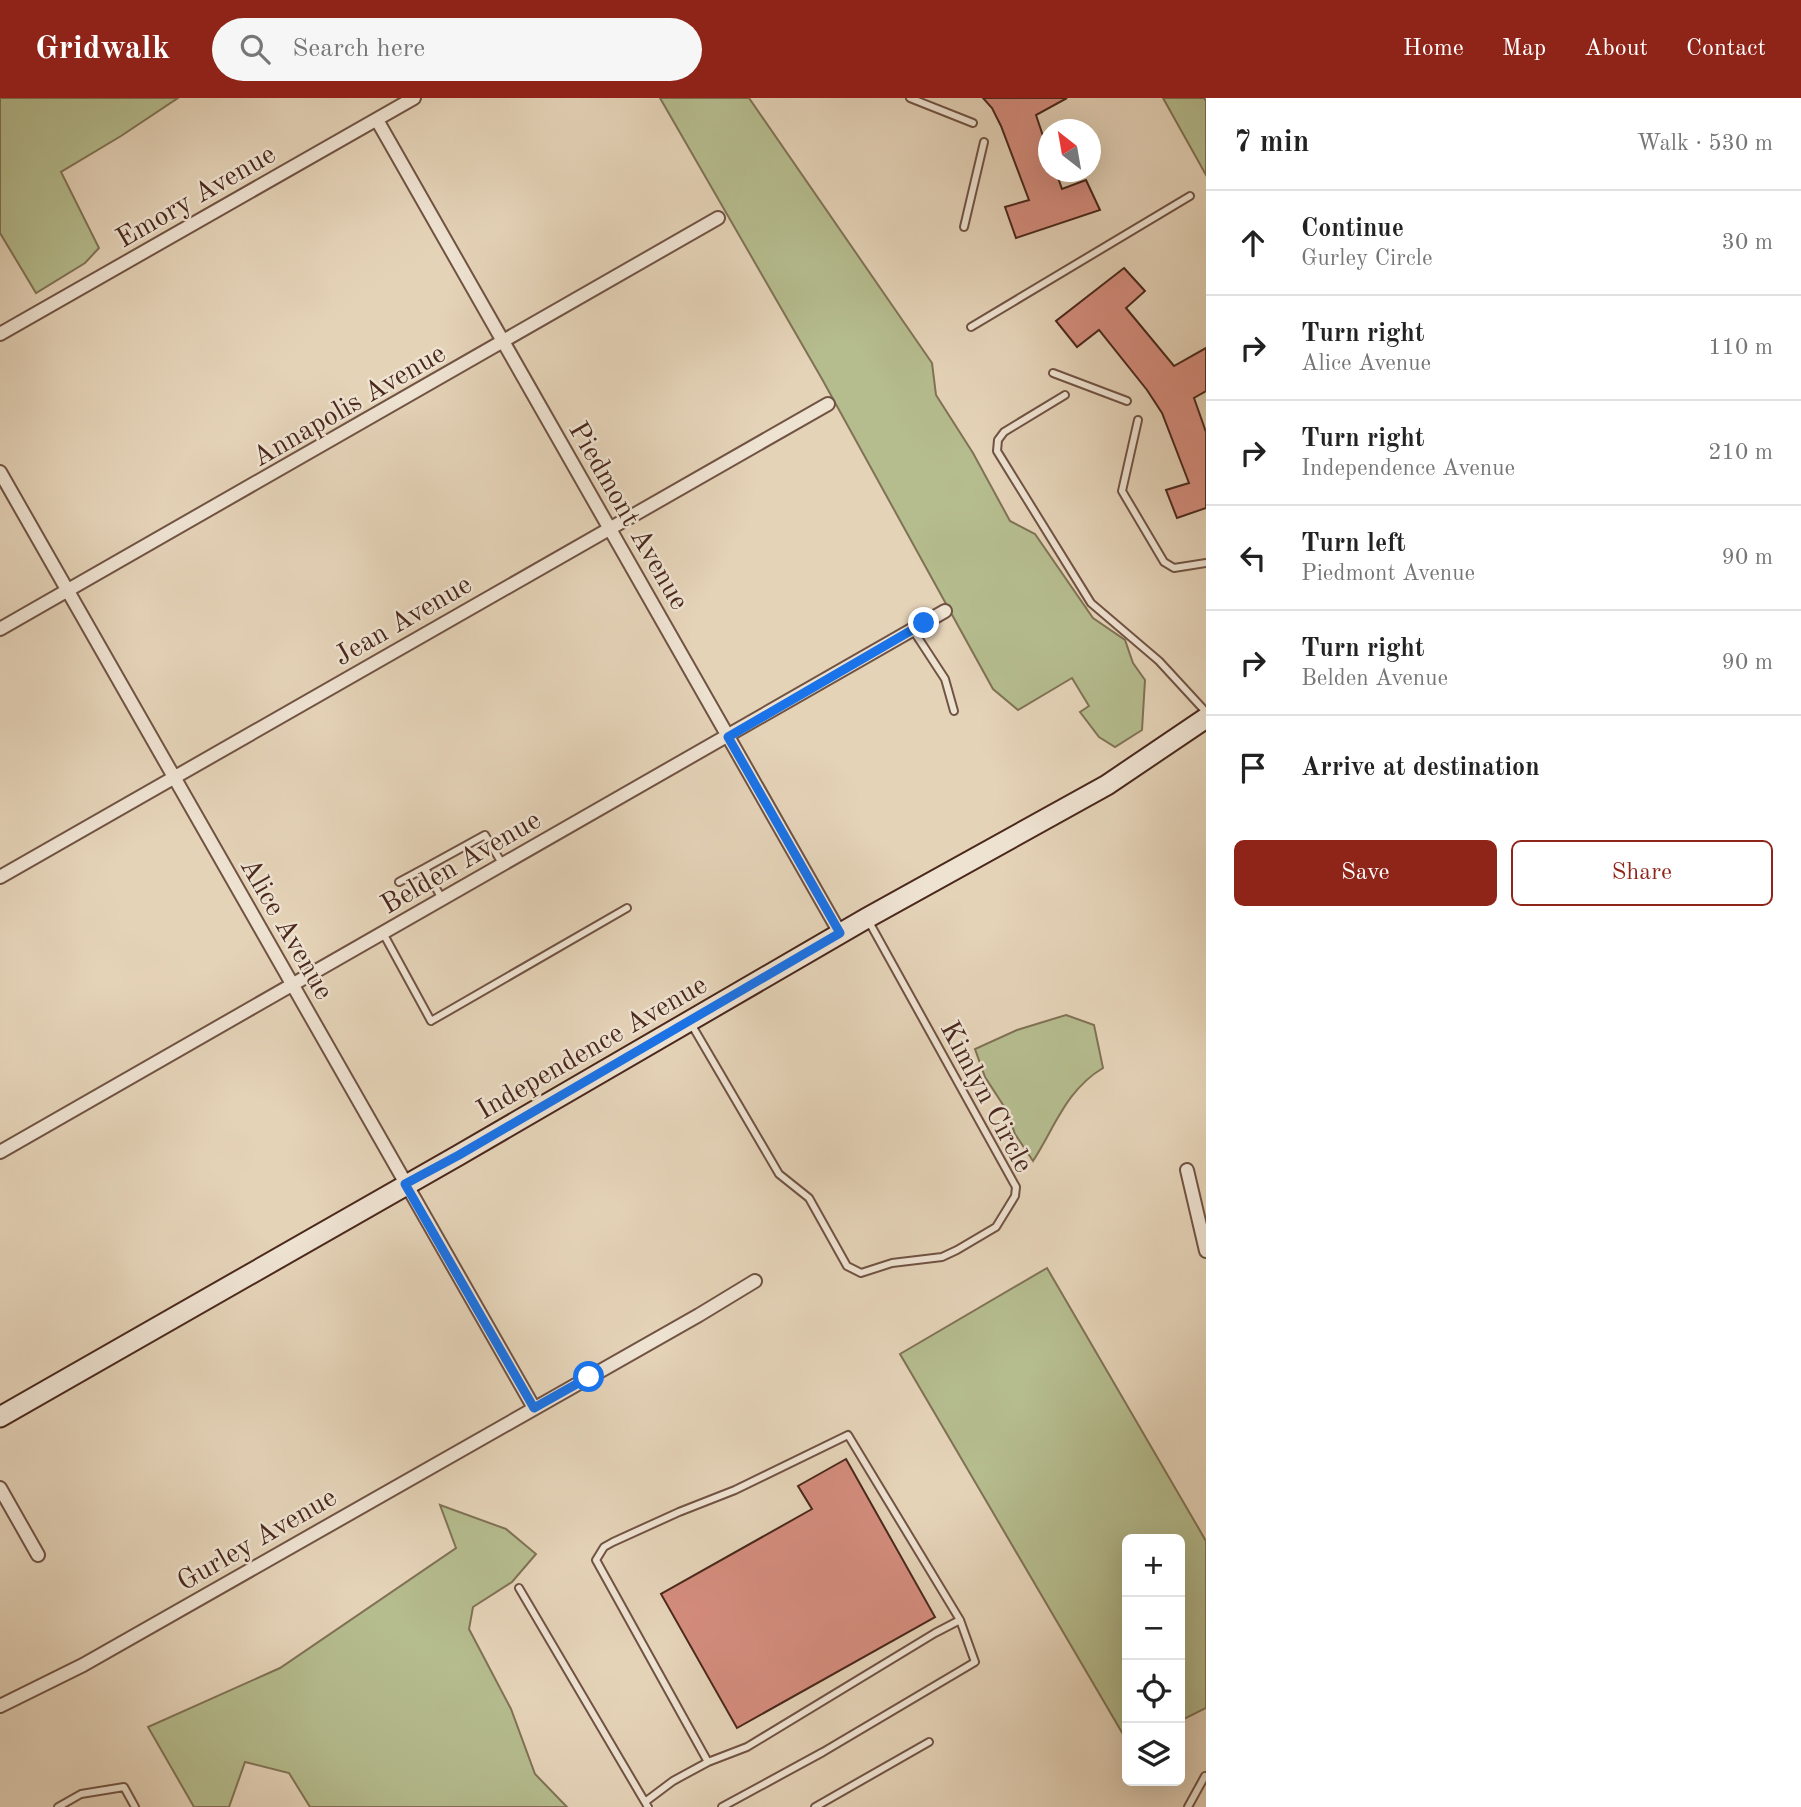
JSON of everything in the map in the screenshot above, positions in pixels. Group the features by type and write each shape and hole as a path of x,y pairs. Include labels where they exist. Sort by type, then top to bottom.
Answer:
{"street":[{"name":"Emory Avenue","path":"0,334 414,98"},
{"name":"Piedmont Avenue","path":"377,120 840,933"},
{"name":"Annapolis Avenue","path":"0,629 718,218"},
{"name":"Jean Avenue","path":"0,877 828,404"},
{"name":"Alice Avenue","path":"0,472 534,1408"},
{"name":"Belden Avenue","path":"0,1152 945,611"},
{"name":"Independence Avenue","path":"0,1417 840,933 1107,785 1206,718"},
{"path":"1187,1170 1206,1251"},
{"name":"Gurley Avenue","path":"0,1706 83,1665 755,1281"},
{"path":"0,1488 38,1555"}],"lane":[{"path":"910,98 973,123"},
{"path":"964,227 984,142"},
{"path":"971,327 1190,196"},
{"path":"1053,373 1127,401"},
{"path":"1065,395 1004,432 998,440 997,451 1091,603 1159,661 1206,712"},
{"path":"1138,419 1122,491 1164,562 1174,568 1206,564"},
{"path":"913,629 945,680 954,711"},
{"path":"399,883 485,835 503,865"},
{"path":"425,868 442,900"},
{"path":"383,933 431,1021 627,908"},
{"name":"Kimlyn Circle","path":"689,1022 779,1174 809,1198 847,1266 861,1273 892,1263 942,1257 987,1233 996,1227 1015,1196 1014,1180 867,918"},
{"path":"708,1762 596,1560 612,1542 735,1490 848,1434 960,1620 975,1662 722,1807"},
{"path":"519,1588 647,1805 673,1781 708,1762 747,1747 960,1620"},
{"path":"815,1807 929,1742"},
{"path":"1188,1807 1205,1776"},
{"path":"58,1807 80,1794 124,1787 135,1807"}],"green space":[{"path":"0,98 178,98 61,172 99,248 85,263 36,293 0,233"},
{"path":"660,98 749,98 932,363 936,395 973,453 1010,521 1035,534 1093,618 1125,640 1133,663 1145,680 1142,730 1115,747 1099,737 1080,712 1089,706 1072,678 1018,710 993,689 822,379"},
{"path":"1163,98 1204,98 1206,101 1206,175"},
{"path":"1066,1015 1094,1025 1103,1068 1070,1098 1033,1161 1015,1134 1007,1111 985,1077 975,1049 1017,1030"},
{"path":"1047,1268 1206,1541 1206,1708 1185,1718 1185,1534 1122,1534 1122,1732 900,1354"},
{"path":"440,1505 506,1529 536,1554 512,1582 473,1607 469,1629 511,1709 535,1774 567,1807 310,1807 289,1773 245,1762 229,1807 194,1807 148,1727 280,1668 456,1548"}],"building":[{"path":"983,98 1067,98 1036,115 1038,182 1060,182 1062,189 1087,182 1100,210 1016,238 1005,207 1029,200 992,108"},
{"path":"1124,268 1145,291 1126,308 1174,366 1206,348 1206,391 1194,398 1206,432 1206,508 1177,518 1166,490 1189,483 1162,413 1099,330 1077,347 1056,321"},
{"path":"846,1459 935,1617 737,1728 661,1594 812,1509 798,1486"}],"route":[{"path":"589,1377 534,1408 405,1184 840,933 728,737 924,623"}]}
